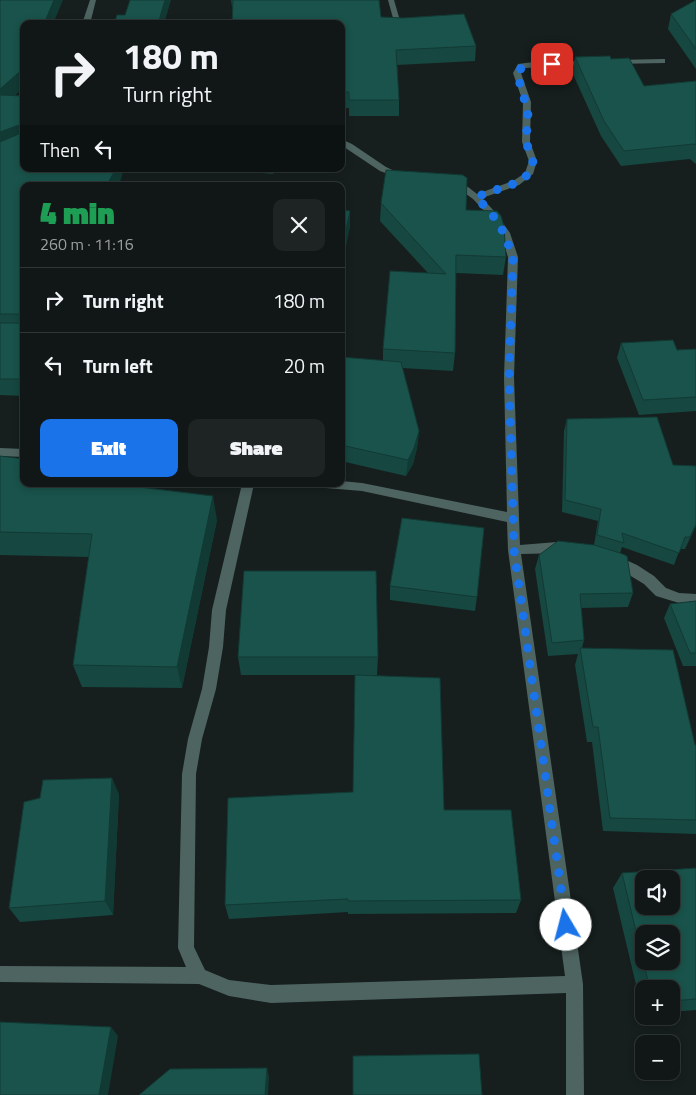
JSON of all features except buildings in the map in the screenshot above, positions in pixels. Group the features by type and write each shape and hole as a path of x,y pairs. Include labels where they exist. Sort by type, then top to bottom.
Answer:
{"street":[{"path":"87,20 93,0"},
{"path":"391,0 400,29"},
{"path":"476,197 516,183 529,174 533,161 526,142 528,112 517,73 521,66 534,64 662,61"},
{"path":"345,143 353,147 368,162 389,173 417,179"},
{"path":"436,183 464,189 476,197 492,214 504,233 513,257 509,376 514,550 575,984 574,1095"},
{"path":"0,452 20,453"},
{"path":"345,486 394,492 512,518"},
{"path":"199,976 186,948 189,774 195,740 209,689 216,647 219,610 247,487"},
{"path":"514,550 557,547 576,550"},
{"path":"605,555 634,569 661,592 679,598 696,599"},
{"path":"0,974 199,976 229,988 270,994 575,984"}],"route":[{"path":"552,64 526,64 521,66 517,73 528,112 526,142 533,161 529,174 516,183 476,197 492,214 504,233 513,257 509,376 514,550 566,925"}]}
